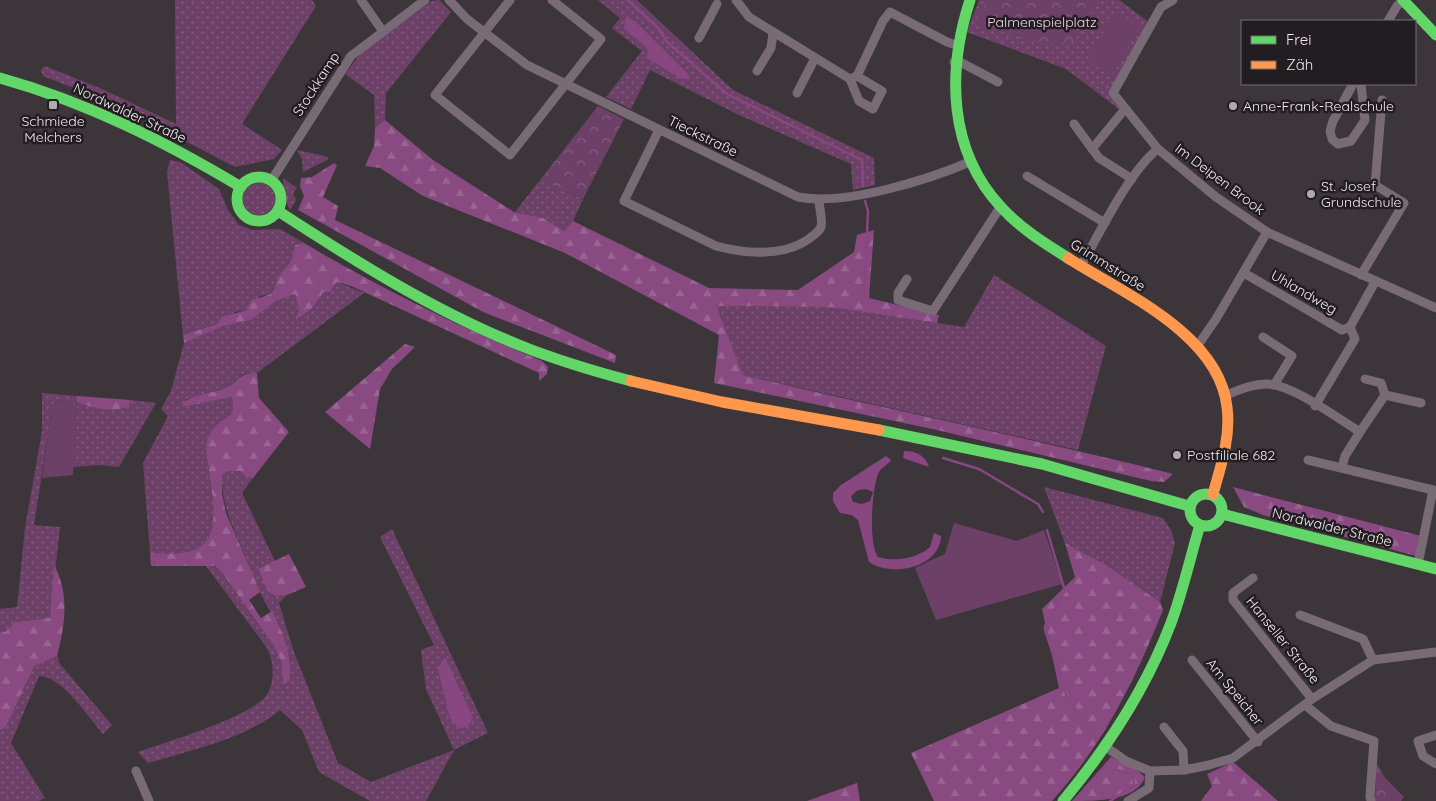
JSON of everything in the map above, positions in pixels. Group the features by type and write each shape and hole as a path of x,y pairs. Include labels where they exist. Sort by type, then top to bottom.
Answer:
{"main road":[{"name":"Grimmstraße","path":"970,0 956,45 954,98 958,122 980,178 1001,206 1033,234 1080,266 1150,309 1198,345 1211,364 1226,395 1229,418 1228,435 1212,494"},
{"path":"1403,0 1436,36"},
{"name":"Nordwalder Straße","path":"0,78 56,96 107,116 200,162 241,188"},
{"path":"258,178 271,181 279,191 280,205 278,211 273,216 261,221 248,218 239,207 237,200 241,188 246,182 258,178"},
{"path":"278,211 365,267 429,304 498,336 558,359 700,397 964,446 1026,460 1189,506"},
{"path":"1207,493 1212,494 1221,503 1222,514 1214,524 1200,525 1192,519 1189,506 1196,496 1207,493"},
{"name":"Nordwalder Straße","path":"1222,514 1436,569"},
{"path":"1063,801 1106,747 1148,676 1171,624 1200,525"}],"street":[{"path":"361,0 382,30"},
{"name":"Stockkamp","path":"271,181 347,60 358,48 425,0"},
{"name":"Tieckstraße","path":"449,0 455,8 519,60 798,197 819,200 882,190 972,161"},
{"path":"510,0 435,95 510,155 601,39 552,0"},
{"path":"736,0 749,17 773,33 815,58 854,77 883,20 890,12 956,45"},
{"name":"Im Deipen Brook","path":"1174,0 1161,7 1113,93 1158,148 1216,197 1267,232 1436,308"},
{"path":"1389,20 1403,0"},
{"path":"699,38 716,1"},
{"path":"757,71 771,48 773,33"},
{"path":"797,93 815,58"},
{"path":"954,62 962,63 998,82"},
{"path":"1352,85 1331,126 1332,139 1338,144 1351,142 1365,120 1361,85"},
{"path":"1361,275 1404,203 1375,185 1382,100"},
{"path":"1092,149 1125,108"},
{"path":"1074,124 1099,158 1132,179"},
{"path":"660,130 624,201 716,246 731,250 770,251 794,248 818,232 821,226 819,200"},
{"name":"Im Deipen Brook","path":"1080,266 1132,179 1151,154 1158,148"},
{"path":"1027,176 1105,223"},
{"path":"907,280 898,293 898,300 933,311 1001,206"},
{"path":"1198,345 1244,273 1267,232"},
{"name":"Uhlandweg","path":"1244,273 1342,330 1350,327"},
{"path":"1316,406 1356,339 1350,327 1375,282"},
{"path":"1263,337 1292,356 1274,385"},
{"path":"1365,379 1381,383 1386,395"},
{"path":"1226,395 1255,386 1274,385 1292,391 1360,432"},
{"path":"1386,395 1421,403"},
{"path":"1342,468 1345,456 1386,395"},
{"path":"1308,460 1433,490 1418,564"},
{"name":"Hanseller Straße","path":"1253,578 1233,593 1233,600 1309,702"},
{"path":"1300,615 1363,639 1373,660"},
{"name":"Hanseller Straße","path":"1106,747 1126,760 1150,771 1184,770 1233,758 1258,742 1309,702 1373,660 1436,652"},
{"name":"Am Speicher","path":"1192,660 1258,742"},
{"path":"1309,702 1330,726 1374,741 1371,801"},
{"path":"1164,727 1183,751 1184,770"},
{"path":"1436,735 1418,741 1423,756 1436,764"},
{"path":"136,771 149,801"},
{"path":"1128,801 1149,788 1150,771"}],"green space":[{"path":"175,0 312,0 316,6 242,124 282,150 274,159 235,167 115,104 43,76 41,70 45,66 102,89 176,124"},
{"path":"439,0 451,12 386,93 385,120 375,128 374,95 345,74 361,53 432,1"},
{"path":"598,0 637,0 733,90 874,158 875,185 853,190 851,164 739,115 650,70 631,109 606,97 642,51 612,28 620,18"},
{"path":"979,0 1119,0 1150,23 1112,90 1126,103 1120,110 1066,69 967,32"},
{"name":"Palmenspielplatz","path":"987,0 1097,0 1099,2 1074,42 1038,44 976,23"},
{"path":"1115,12 1140,26 1112,75 1087,61"},
{"path":"598,106 624,119 583,199 540,180"},
{"path":"385,120 433,160 514,212 543,218 564,231 573,221 709,288 798,290 854,252 857,235 874,230 869,298 939,315 937,323 829,307 716,306 743,375 1173,474 1164,482 1151,481 937,430 714,383 719,335 565,253 423,196 380,168 365,166 374,146 375,128"},
{"path":"297,150 325,156 329,159 303,172 302,159"},
{"path":"170,160 180,162 219,189 228,210 239,225 253,230 280,229 304,243 295,245 292,260 287,270 279,277 270,294 260,296 247,310 235,312 217,324 183,335 167,172"},
{"path":"334,163 337,165 323,197 338,206 335,220 616,355 615,363 483,312 298,210 304,196 300,186 301,178 312,177"},
{"path":"283,178 297,188 293,193 296,200 290,210 285,200"},
{"path":"540,180 583,199 573,221 564,231 543,218 515,212"},
{"path":"259,183 265,184 270,188 274,193 274,205 270,210 265,214 259,215 253,214 248,210 244,205 243,199 244,193 248,188 253,184"},
{"path":"304,243 362,276 421,306 481,335 542,361 548,367 547,374 539,381 539,373 351,286 337,282 330,292 323,292 312,308 296,319 299,310 295,294 276,301 251,320 224,326 184,343 183,335 217,324 222,317 247,310 251,300 270,294 274,290 279,276 292,259 295,245"},
{"path":"994,275 1106,346 1078,450 743,375 715,306 829,307 964,327"},
{"path":"337,282 364,293 257,373 243,374 226,388 187,399 183,407 232,397 233,413 214,428 206,446 213,502 212,525 204,543 196,549 179,553 150,553 143,463 168,416 161,409 171,391 184,343 224,326 251,320 276,301 295,294 299,310 297,319 312,308 323,292 330,292"},
{"path":"405,344 415,347 392,369 380,389 370,449 325,412"},
{"path":"257,373 259,398 289,432 253,478 246,477 240,471 228,471 222,475 222,494 226,513 260,592 249,600 261,618 272,611 286,644 290,661 290,679 285,684 282,675 282,663 274,646 223,574 215,566 151,566 150,553 179,553 196,549 204,543 212,525 213,502 206,446 214,428 233,413 232,397 183,407 183,403 198,395 225,388 241,376"},
{"path":"42,393 77,396 77,402 59,400 52,409 34,525 60,527 50,618 15,622 5,632 0,632 0,609 17,607 25,528 42,431"},
{"path":"77,396 131,400 129,406 109,410 77,402"},
{"path":"59,400 77,402 73,475 42,478 52,408"},
{"path":"131,400 156,403 119,467 101,465 73,467 77,402 109,410 129,406"},
{"path":"228,471 240,471 246,477 253,478 242,493 275,561 258,569 275,596 287,595 279,603 294,652 338,763 371,782 454,750 426,801 370,801 319,772 302,730 280,710 250,729 200,748 148,763 138,752 229,719 260,702 268,693 272,682 273,670 267,648 206,566 214,566 223,574 274,646 282,663 282,675 290,679 289,655 281,633 254,580 227,511 223,495 222,475"},
{"path":"1044,487 1163,518 1171,530 1175,543 1160,602 1106,565 1065,543"},
{"path":"1233,487 1421,536 1416,556 1263,515 1244,507"},
{"path":"954,523 1017,541 1044,530 1062,584 936,620 915,568 945,554"},
{"path":"392,529 488,733 454,750 426,689 421,650 434,645 380,537"},
{"path":"1065,543 1106,565 1160,602 1163,610 1129,687 1103,734 1071,779 1052,801 934,801 911,753 1059,688 1042,609 1075,577"},
{"path":"289,554 306,587 287,595 275,596 267,590 258,569"},
{"path":"54,565 59,576 64,599 64,622 57,656 34,666 6,727 0,730 0,632 5,632 15,622 50,618"},
{"path":"57,656 60,664 112,725 103,734 65,690 48,678 39,676 11,743 45,798 39,801 0,801 0,728 6,727 34,665"},
{"path":"1111,757 1138,771 1145,777 1140,785 1133,791 1114,798 1072,801"},
{"path":"1233,762 1278,801 1201,801 1212,786 1207,774"},
{"path":"1376,762 1385,778 1404,797 1401,801 1375,801"},
{"path":"857,783 860,801 807,801"}],"shaded area":[{"path":"626,17 635,21 687,73 690,79 680,78 647,58 648,48 624,29"},
{"path":"904,451 919,454 925,459 929,467 903,458"},
{"path":"886,456 891,460 878,474 873,504 873,540 878,557 899,559 912,557 930,547 934,533 941,536 939,547 933,555 914,567 890,569 879,567 869,562 858,520 852,515 840,513 833,501 833,493 841,485","holes":["866,489 873,492 870,501 862,504 853,502 851,496 858,490"]},
{"path":"445,657 473,718 467,727 458,728 450,718 438,668"}],"waterway":[{"path":"628,0 658,28 667,42 727,94 862,160 863,186"},
{"path":"864,299 868,211 865,201"},
{"path":"943,458 979,469 1038,504 1043,512"},
{"path":"1047,530 1065,591 1045,626 1045,630 1067,697 1096,738"},
{"path":"1110,801 1134,786 1133,775 1111,768"}],"traffic: fast":[{"path":"970,0 958,54 956,82 957,109 962,135 971,161 984,185 1008,215 1033,235 1068,258"},
{"path":"1403,0 1436,35"},
{"path":"0,78 63,99 124,124 183,154 241,187"},
{"path":"259,177 271,181 277,187 281,199 277,211 271,217 259,221 247,217 241,211 237,199 241,187 247,181 259,177"},
{"path":"278,211 396,284 487,332 575,365 631,381"},
{"path":"879,430 1042,464 1189,506"},
{"path":"1206,494 1218,498 1222,510 1218,522 1206,526 1194,522 1190,510 1194,498 1206,494"},
{"path":"1222,514 1436,569"},
{"path":"1063,801 1080,781 1110,738 1150,671 1171,623 1200,525"}],"traffic: slow":[{"path":"1068,258 1165,318 1188,337 1207,358 1220,381 1228,418 1224,451 1213,494"},
{"path":"631,381 722,402 879,430"}],"place":[{"name":"Schmiede Melchers","path":"53,105"},
{"name":"Anne-Frank-Realschule","path":"1233,106"},
{"name":"St. Josef Grundschule","path":"1311,194"},
{"name":"Postfiliale 682","path":"1177,455"}]}
